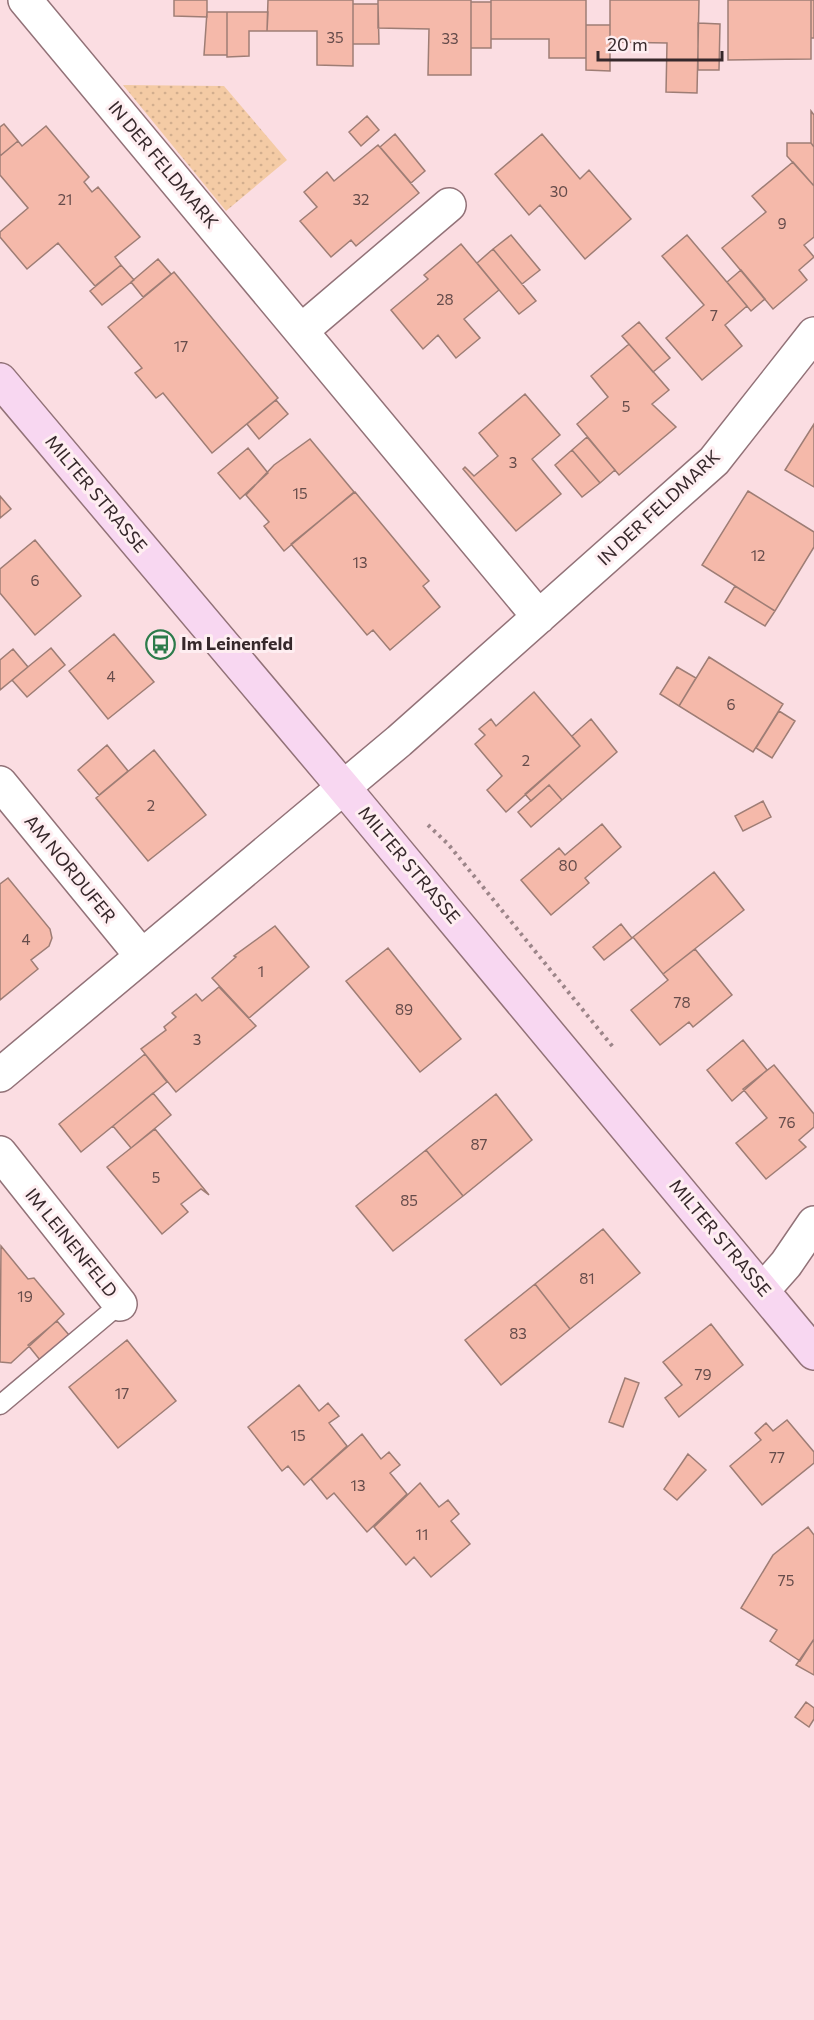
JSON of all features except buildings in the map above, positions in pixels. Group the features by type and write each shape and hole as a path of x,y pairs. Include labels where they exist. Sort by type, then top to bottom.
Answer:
{"street":[{"name":"IN DER FELDMARK","path":"25,0 539,617"},
{"path":"301,331 449,205"},
{"name":"IN DER FELDMARK","path":"344,788 714,461 814,334"},
{"name":"MILTER STRASSE","path":"0,380 764,1290 814,1353"},
{"name":"AM NORDUFER","path":"0,783 141,955"},
{"path":"0,1075 141,955 344,788"},
{"name":"IM LEINENFELD","path":"0,1153 120,1304"},
{"path":"764,1290 786,1264 814,1223"}],"lane":[{"path":"0,1405 120,1304"}],"shaded area":[{"path":"123,85 224,86 287,160 226,211"}],"place":[{"name":"Im Leinenfeld","path":"160,644"}]}
